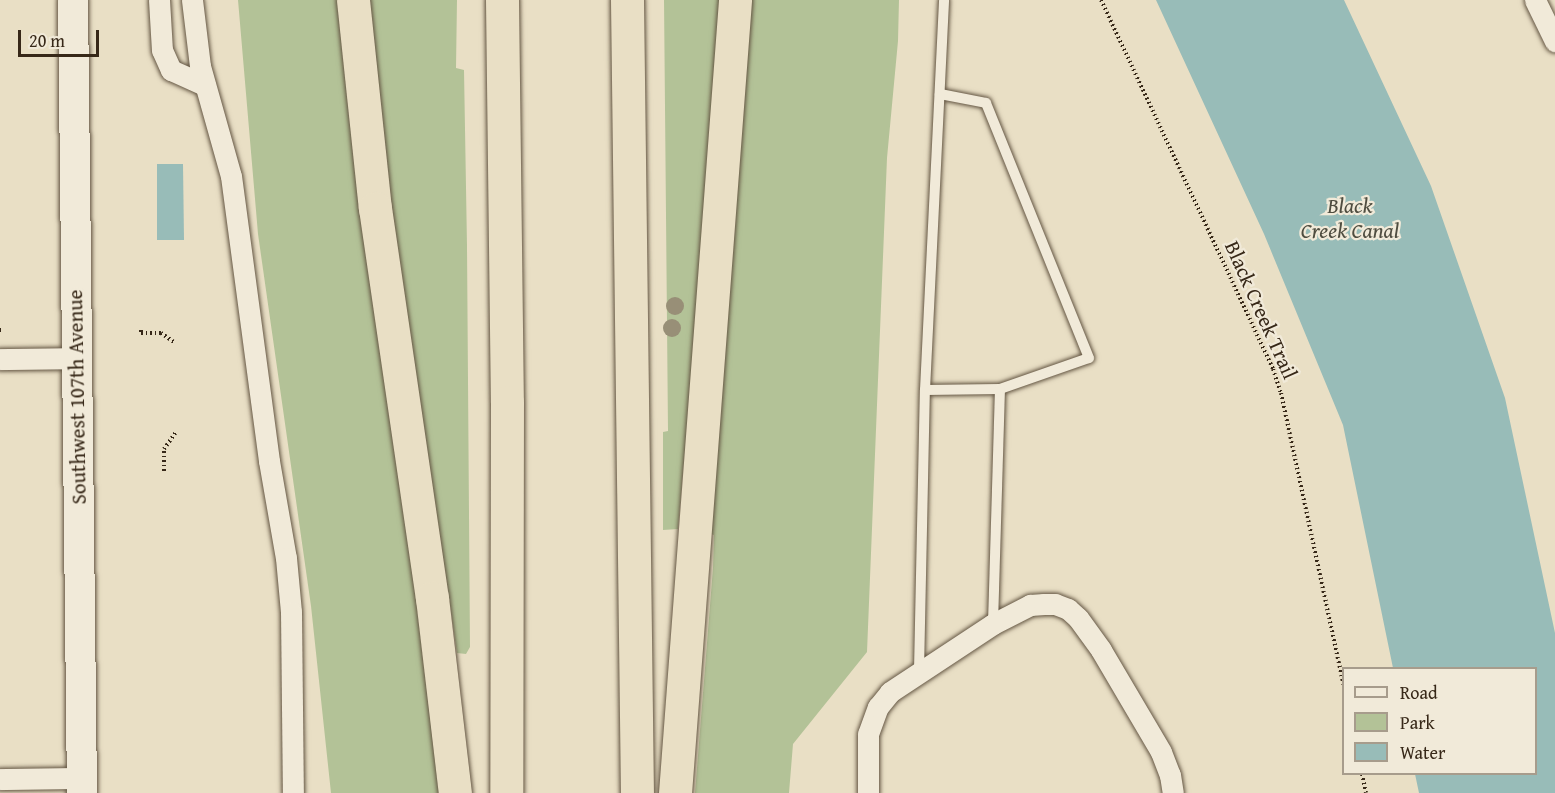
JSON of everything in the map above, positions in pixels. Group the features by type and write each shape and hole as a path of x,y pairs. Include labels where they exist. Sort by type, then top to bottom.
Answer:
{"highway":[{"path":"353,0 375,208 432,598 455,793"},
{"path":"502,0 507,402 507,793"},
{"path":"627,0 637,793"},
{"path":"675,793 735,0"}],"street":[{"name":"Southwest 107th Avenue","path":"73,0 82,786"},
{"path":"159,0 162,50 171,70 205,85"},
{"path":"192,0 195,42 231,176 269,461 286,558 291,612 293,793"},
{"path":"1535,0 1555,41"},
{"path":"0,358 77,358"},
{"path":"868,793 868,734 878,707 890,692 919,670 993,624 1030,606 1055,604 1068,609 1078,618 1101,650 1161,752 1170,775 1173,793"},
{"path":"0,779 82,786"}],"lane":[{"path":"919,670 925,390 944,0"},
{"path":"925,390 1000,389 1089,358 986,103 940,94"},
{"path":"993,624 1000,389"}],"path":[{"name":"Black Creek Trail","path":"1101,0 1273,369 1286,415 1342,677"},
{"path":"141,330 141,333 161,333 174,342"},
{"path":"164,471 164,449 176,432"},
{"path":"1362,775 1366,793"}],"green space":[{"path":"238,0 339,0 422,625 441,793 331,793 311,606 258,234"},
{"path":"361,0 457,0 456,68 464,70 467,246 470,647 466,654 457,653 440,537 432,532"},
{"path":"664,0 725,0 678,529 663,530 663,432 668,431"},
{"path":"750,0 899,0 898,41 887,158 867,652 793,744 789,793 695,793 713,568 714,535 707,533"}],"water":[{"name":"Black Creek Canal","path":"1156,0 1344,0 1431,186 1505,398 1555,633 1555,793 1419,793 1415,775 1537,775 1537,667 1393,667 1343,425 1264,234"},
{"path":"157,164 183,164 184,240 157,240"}]}
